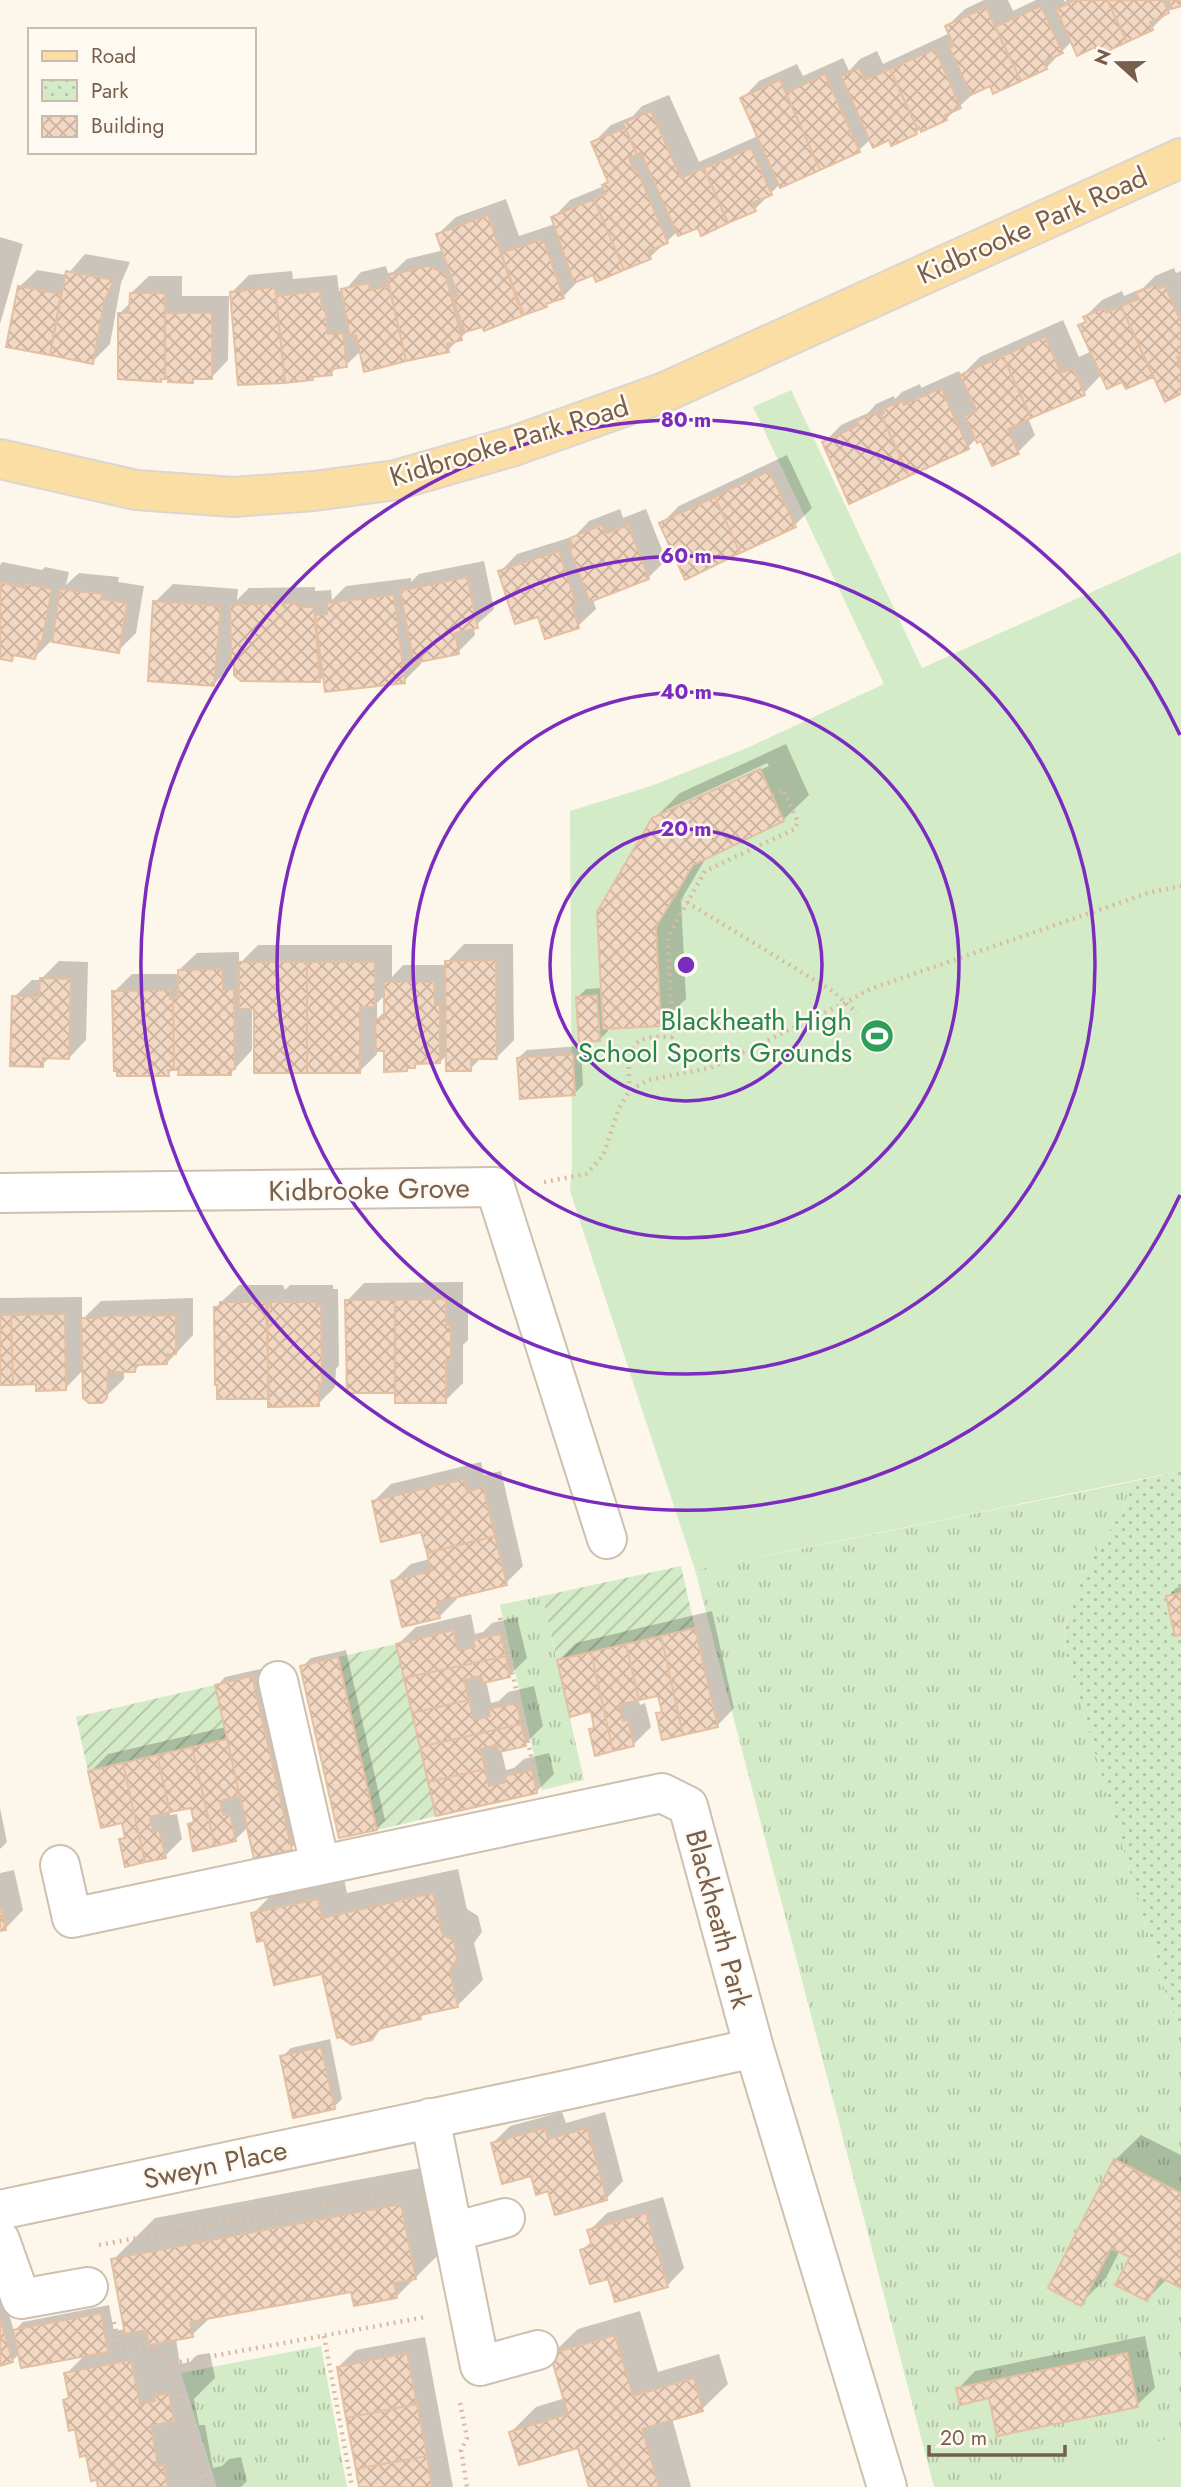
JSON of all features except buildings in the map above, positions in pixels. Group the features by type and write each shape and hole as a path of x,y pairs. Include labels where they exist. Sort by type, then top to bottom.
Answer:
{"main road":[{"name":"Kidbrooke Park Road","path":"0,459 136,490 233,497 314,491 397,480 514,446 665,392 1181,158"}],"street":[{"name":"Kidbrooke Grove","path":"0,1193 495,1187 607,1539"},
{"path":"278,1681 320,1865"},
{"name":"Blackheath Park","path":"60,1865 72,1918 662,1793 688,1806 877,2484"},
{"name":"Sweyn Place","path":"0,2210 754,2048"},
{"path":"430,2118 481,2366 538,2350"},
{"path":"453,2232 505,2218"},
{"path":"0,2239 20,2299 88,2287"}],"path":[{"path":"630,1090 628,1062 635,1045 642,1039 673,1037 668,937 705,871 795,829 798,822 783,790 772,795"},
{"path":"544,1182 586,1174 603,1156 619,1108 630,1090 648,1080 710,1068 870,989 1150,892 1181,886"},
{"path":"675,895 834,992 857,1013"},
{"path":"661,1016 672,1015"},
{"path":"500,1618 545,1818"},
{"path":"97,2245 407,2190"},
{"path":"207,2487 169,2364 430,2316"},
{"path":"324,2336 352,2487"}],"green space":[{"name":"Blackheath High School Sports Grounds","path":"791,390 922,668 1181,552 1181,1471 695,1570 570,1191 570,811 651,786 747,748 884,684 753,407"},
{"path":"1181,1471 1181,2032 1166,1994 1066,1654 1064,1627 1077,1590 1100,1545 1123,1510 1131,1482"},
{"path":"1131,1482 1123,1510 1100,1545 1077,1590 1064,1627 1066,1654 1166,1994 1181,2032 1181,2487 934,2487 695,1570"},
{"path":"681,1566 695,1628 557,1660 542,1596"},
{"path":"542,1596 584,1780 542,1790 500,1605"},
{"path":"396,1644 436,1816 377,1830 338,1657"},
{"path":"215,1685 227,1739 88,1771 76,1717"},
{"path":"321,2346 347,2487 217,2487 181,2373"},
{"path":"1181,2436 1181,2487 1008,2487 1006,2477"}],"place":[{"name":"Blackheath High School Sports Grounds","path":"877,1036"}]}
